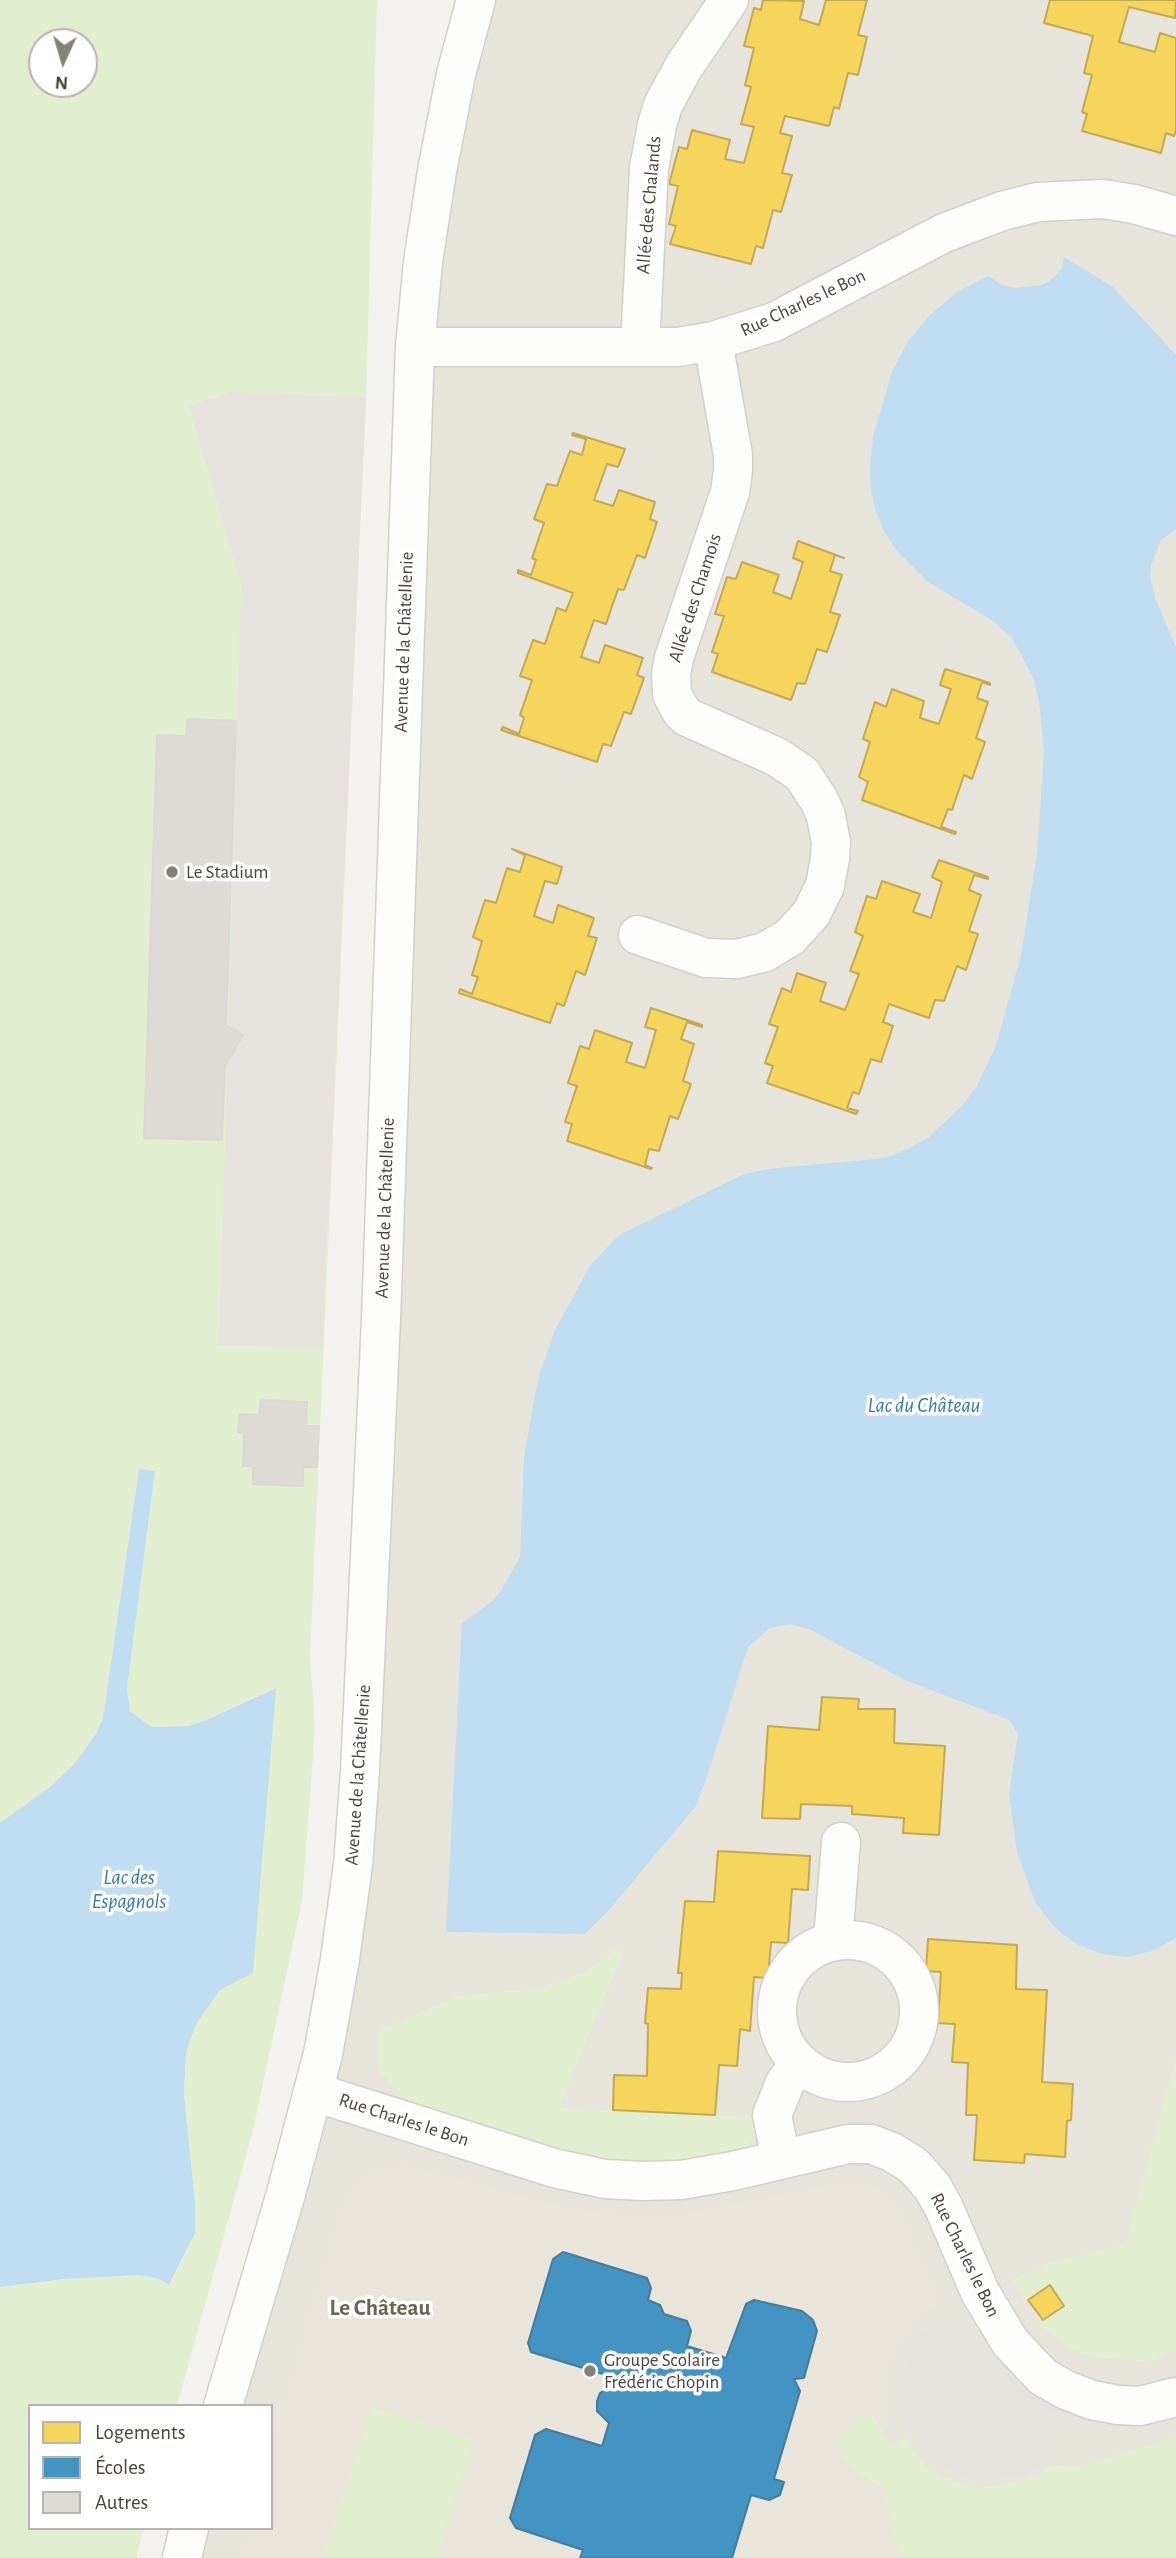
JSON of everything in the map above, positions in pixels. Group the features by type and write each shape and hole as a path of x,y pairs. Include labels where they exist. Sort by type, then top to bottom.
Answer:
{"street":[{"name":"Avenue de la Châtellenie","path":"224,2404 314,2092 345,1928 356,1840 383,1252 415,347 423,262 437,171 456,74 476,0"},
{"name":"Allée des Chalands","path":"639,347 649,168 657,125 663,105 682,68 729,0"},
{"name":"Rue Charles le Bon","path":"415,347 639,347 678,346 713,341 774,322 944,233 1002,211 1038,202 1103,199 1134,204 1176,216"},
{"name":"Allée des Chamois","path":"638,935 706,958 737,959 765,952 790,937 811,914 825,886 830,858 831,842 825,816 819,800 802,774 777,757 687,717 681,712 672,694 671,674 674,658 730,492 733,471 733,455 713,341"},
{"path":"833,1940 841,1842"},
{"path":"833,1940 856,1940 878,1946 896,1958 910,1975 919,1997 920,2019 914,2041 901,2060 883,2074 862,2082 840,2082 818,2077 799,2064 785,2046 777,2026 776,2003 782,1982 795,1962 812,1949 833,1940"},
{"path":"781,2159 772,2115 785,2083 799,2064"},
{"name":"Rue Charles le Bon","path":"314,2092 554,2168 605,2179 681,2180 733,2171 848,2144 871,2144 892,2152 914,2166 933,2188 990,2309 1010,2342 1043,2377 1092,2400 1118,2405 1140,2406 1176,2397"},
{"path":"182,2558 189,2530"}],"shaded area":[{"path":"466,0 1176,0 1176,2558 171,2558 173,2530 273,2530 273,2404 208,2404 295,2093 354,1868 407,433"},
{"path":"233,392 366,398 322,1347 219,1345 241,584 189,406"},
{"name":"Groupe Scolaire Frédéric Chopin","path":"402,2165 568,2208 606,2214 671,2217 848,2182 887,2193 898,2209 939,2304 917,2318 891,2352 881,2390 887,2421 877,2421 873,2413 857,2473 882,2488 900,2558 243,2558 249,2530 273,2530 273,2445 344,2199 351,2189 373,2173"},
{"path":"937,2325 962,2346 976,2329 990,2351 1019,2383 1055,2409 1036,2422 1058,2438 1056,2446 1037,2468 1026,2474 1010,2477 975,2479 945,2467 924,2449 905,2419 902,2386 910,2345 924,2331"}],"green space":[{"name":"Le Stadium","path":"0,0 377,0 366,398 310,1654 315,1728 302,1901 253,2130 178,2404 28,2404 28,2530 143,2530 136,2558 0,2558 0,2287 64,2279 139,2275 158,2279 169,2285 188,2250 195,2203 184,2094 186,2053 196,2024 220,1990 275,1688 188,1726 151,1727 130,1711 127,1689 155,1472 139,1470 103,1718 96,1734 74,1764 51,1786 0,1823"},
{"path":"614,1950 624,1950 559,2108 753,2117 754,2135 748,2147 681,2161 647,2163 598,2158 567,2151 412,2102 404,2098 379,2071 378,2031 457,1996 539,1988 581,1974"},
{"path":"1176,2057 1176,2350 1148,2362 1092,2357 1067,2347 1039,2324 1064,2306 1050,2286 1024,2302 1013,2279 1053,2262 1126,2243"},
{"path":"371,2407 474,2439 436,2558 323,2558"},
{"path":"873,2413 890,2447 907,2437 911,2447 930,2471 980,2488 1018,2481 1041,2473 1053,2465 1075,2467 1176,2437 1176,2558 900,2558 882,2488 857,2473 838,2451 840,2438 852,2418"}],"water":[{"name":"Lac du Château","path":"1064,257 1113,287 1176,355 1176,529 1161,540 1151,565 1150,577 1156,600 1176,648 1176,1938 1155,1950 1127,1957 1102,1954 1075,1943 1064,1935 1035,1902 1017,1852 1009,1794 1018,1734 1010,1720 907,1681 809,1629 790,1624 770,1628 748,1647 696,1806 608,1911 585,1934 446,1932 462,1623 490,1603 501,1591 520,1557 524,1457 538,1379 554,1332 590,1266 619,1235 742,1175 767,1169 885,1158 908,1149 929,1137 961,1107 976,1088 996,1046 1021,955 1037,854 1044,752 1039,701 1033,678 1012,638 993,621 928,582 897,551 884,531 876,511 870,466 873,436 892,372 908,341 929,316 956,293 988,276 1002,285 1015,288 1042,285 1054,278 1062,268"},
{"name":"Lac des Espagnols","path":"139,1469 155,1471 127,1689 130,1711 151,1727 188,1726 276,1688 253,1973 220,1990 196,2024 186,2053 184,2094 195,2203 195,2233 169,2285 158,2279 139,2275 64,2279 0,2287 0,1823 51,1786 74,1764 96,1734 103,1718"}],"building: Logements":[{"path":"763,0 804,1 800,19 819,25 826,0 867,0 858,35 867,37 858,75 848,73 839,109 834,107 829,126 785,116 780,133 792,136 782,173 792,175 781,212 773,210 763,248 756,246 751,264 670,244 676,226 669,224 678,186 669,184 679,147 687,149 692,130 730,140 725,159 744,163 754,127 741,124 751,87 745,85 754,48 744,46 754,8 761,10"},
{"path":"1050,0 1176,0 1175,18 1129,7 1119,42 1155,52 1160,33 1176,38 1176,130 1174,136 1166,133 1161,153 1082,131 1087,114 1082,112 1092,75 1084,73 1093,36 1044,23"},
{"path":"573,433 625,449 618,467 607,464 594,500 613,506 619,490 655,502 650,519 657,522 645,558 637,555 624,590 618,589 606,624 594,620 581,657 599,663 605,645 643,658 637,675 644,678 631,714 624,712 611,746 603,744 597,762 501,730 503,727 519,734 524,718 520,715 532,680 520,676 533,640 545,644 557,608 566,611 573,593 518,573 518,570 531,575 536,560 532,558 544,523 534,519 547,484 557,486 570,451 582,455 586,439 572,435"},
{"path":"798,541 844,558 835,555 830,571 842,575 830,612 840,615 827,652 817,649 805,684 797,683 791,700 712,672 718,654 712,652 724,616 715,614 727,577 736,579 742,562 779,575 773,592 791,599 803,562 793,558"},
{"path":"945,669 990,683 982,682 977,698 988,702 976,738 985,742 972,779 964,775 952,810 948,809 941,827 956,832 955,834 862,800 868,782 859,777 870,742 863,739 875,702 886,707 892,689 924,701 920,718 939,724 951,689 940,685"},
{"path":"512,849 562,867 557,884 545,881 534,916 553,923 558,905 594,918 588,936 597,938 585,975 576,971 564,1006 557,1003 550,1023 459,993 460,989 472,994 478,977 472,975 482,941 473,937 485,900 496,903 507,868 520,872 525,855"},
{"path":"939,860 988,877 974,875 969,890 981,895 969,931 978,934 966,970 957,966 944,1001 935,1000 929,1018 889,1004 883,1022 893,1026 881,1062 871,1059 859,1094 853,1092 847,1108 858,1111 856,1114 767,1083 773,1066 765,1063 778,1027 769,1024 782,988 791,992 797,973 826,983 820,1001 845,1010 859,974 850,971 863,936 855,932 867,896 876,899 882,881 920,894 913,912 931,918 942,882 932,877"},
{"path":"651,1008 702,1027 687,1022 681,1039 694,1044 683,1081 691,1084 678,1119 670,1116 659,1151 649,1149 645,1165 651,1169 567,1141 572,1124 565,1122 577,1086 568,1083 580,1046 589,1049 595,1030 632,1043 626,1062 645,1068 656,1030 645,1027"},
{"path":"822,1697 859,1699 858,1709 895,1709 894,1743 945,1746 939,1835 903,1833 904,1818 852,1814 852,1806 801,1804 800,1819 762,1818 768,1726 819,1730"},
{"path":"718,1851 810,1856 808,1890 792,1889 788,1943 771,1942 768,1978 754,1977 750,2031 740,2029 737,2066 719,2065 715,2115 613,2110 614,2075 647,2076 648,2024 645,2023 648,1988 681,1989 682,1973 678,1973 685,1901 714,1902"},
{"path":"928,1939 1017,1945 1016,1989 1047,1990 1042,2082 1073,2084 1065,2157 1025,2154 1024,2163 974,2160 977,2115 966,2115 968,2063 952,2062 955,2024 938,2023 941,1972 926,1971"},
{"path":"1050,2285 1064,2306 1043,2320 1028,2300"}],"building: Écoles":[{"path":"563,2252 647,2278 651,2288 648,2300 660,2305 664,2314 687,2321 691,2331 687,2346 726,2358 746,2304 754,2300 802,2311 813,2320 817,2331 804,2378 794,2379 800,2391 774,2479 784,2482 780,2495 769,2500 751,2495 732,2558 580,2558 583,2550 516,2528 510,2518 535,2435 546,2429 602,2446 609,2423 597,2411 597,2401 600,2393 614,2385 620,2385 622,2380 531,2352 528,2343 553,2259"}],"building: Autres":[{"path":"187,719 236,721 226,1025 243,1035 225,1066 222,1140 144,1138 157,735 186,736"},
{"path":"261,1400 307,1402 306,1426 319,1426 317,1467 303,1467 303,1486 253,1484 253,1466 243,1466 244,1433 238,1432 240,1414 259,1415"}],"place":[{"name":"Le Stadium","path":"172,872"},
{"name":"Groupe Scolaire Frédéric Chopin","path":"590,2371"}],"district":[{"name":"Le Château","path":"380,2308"}]}
